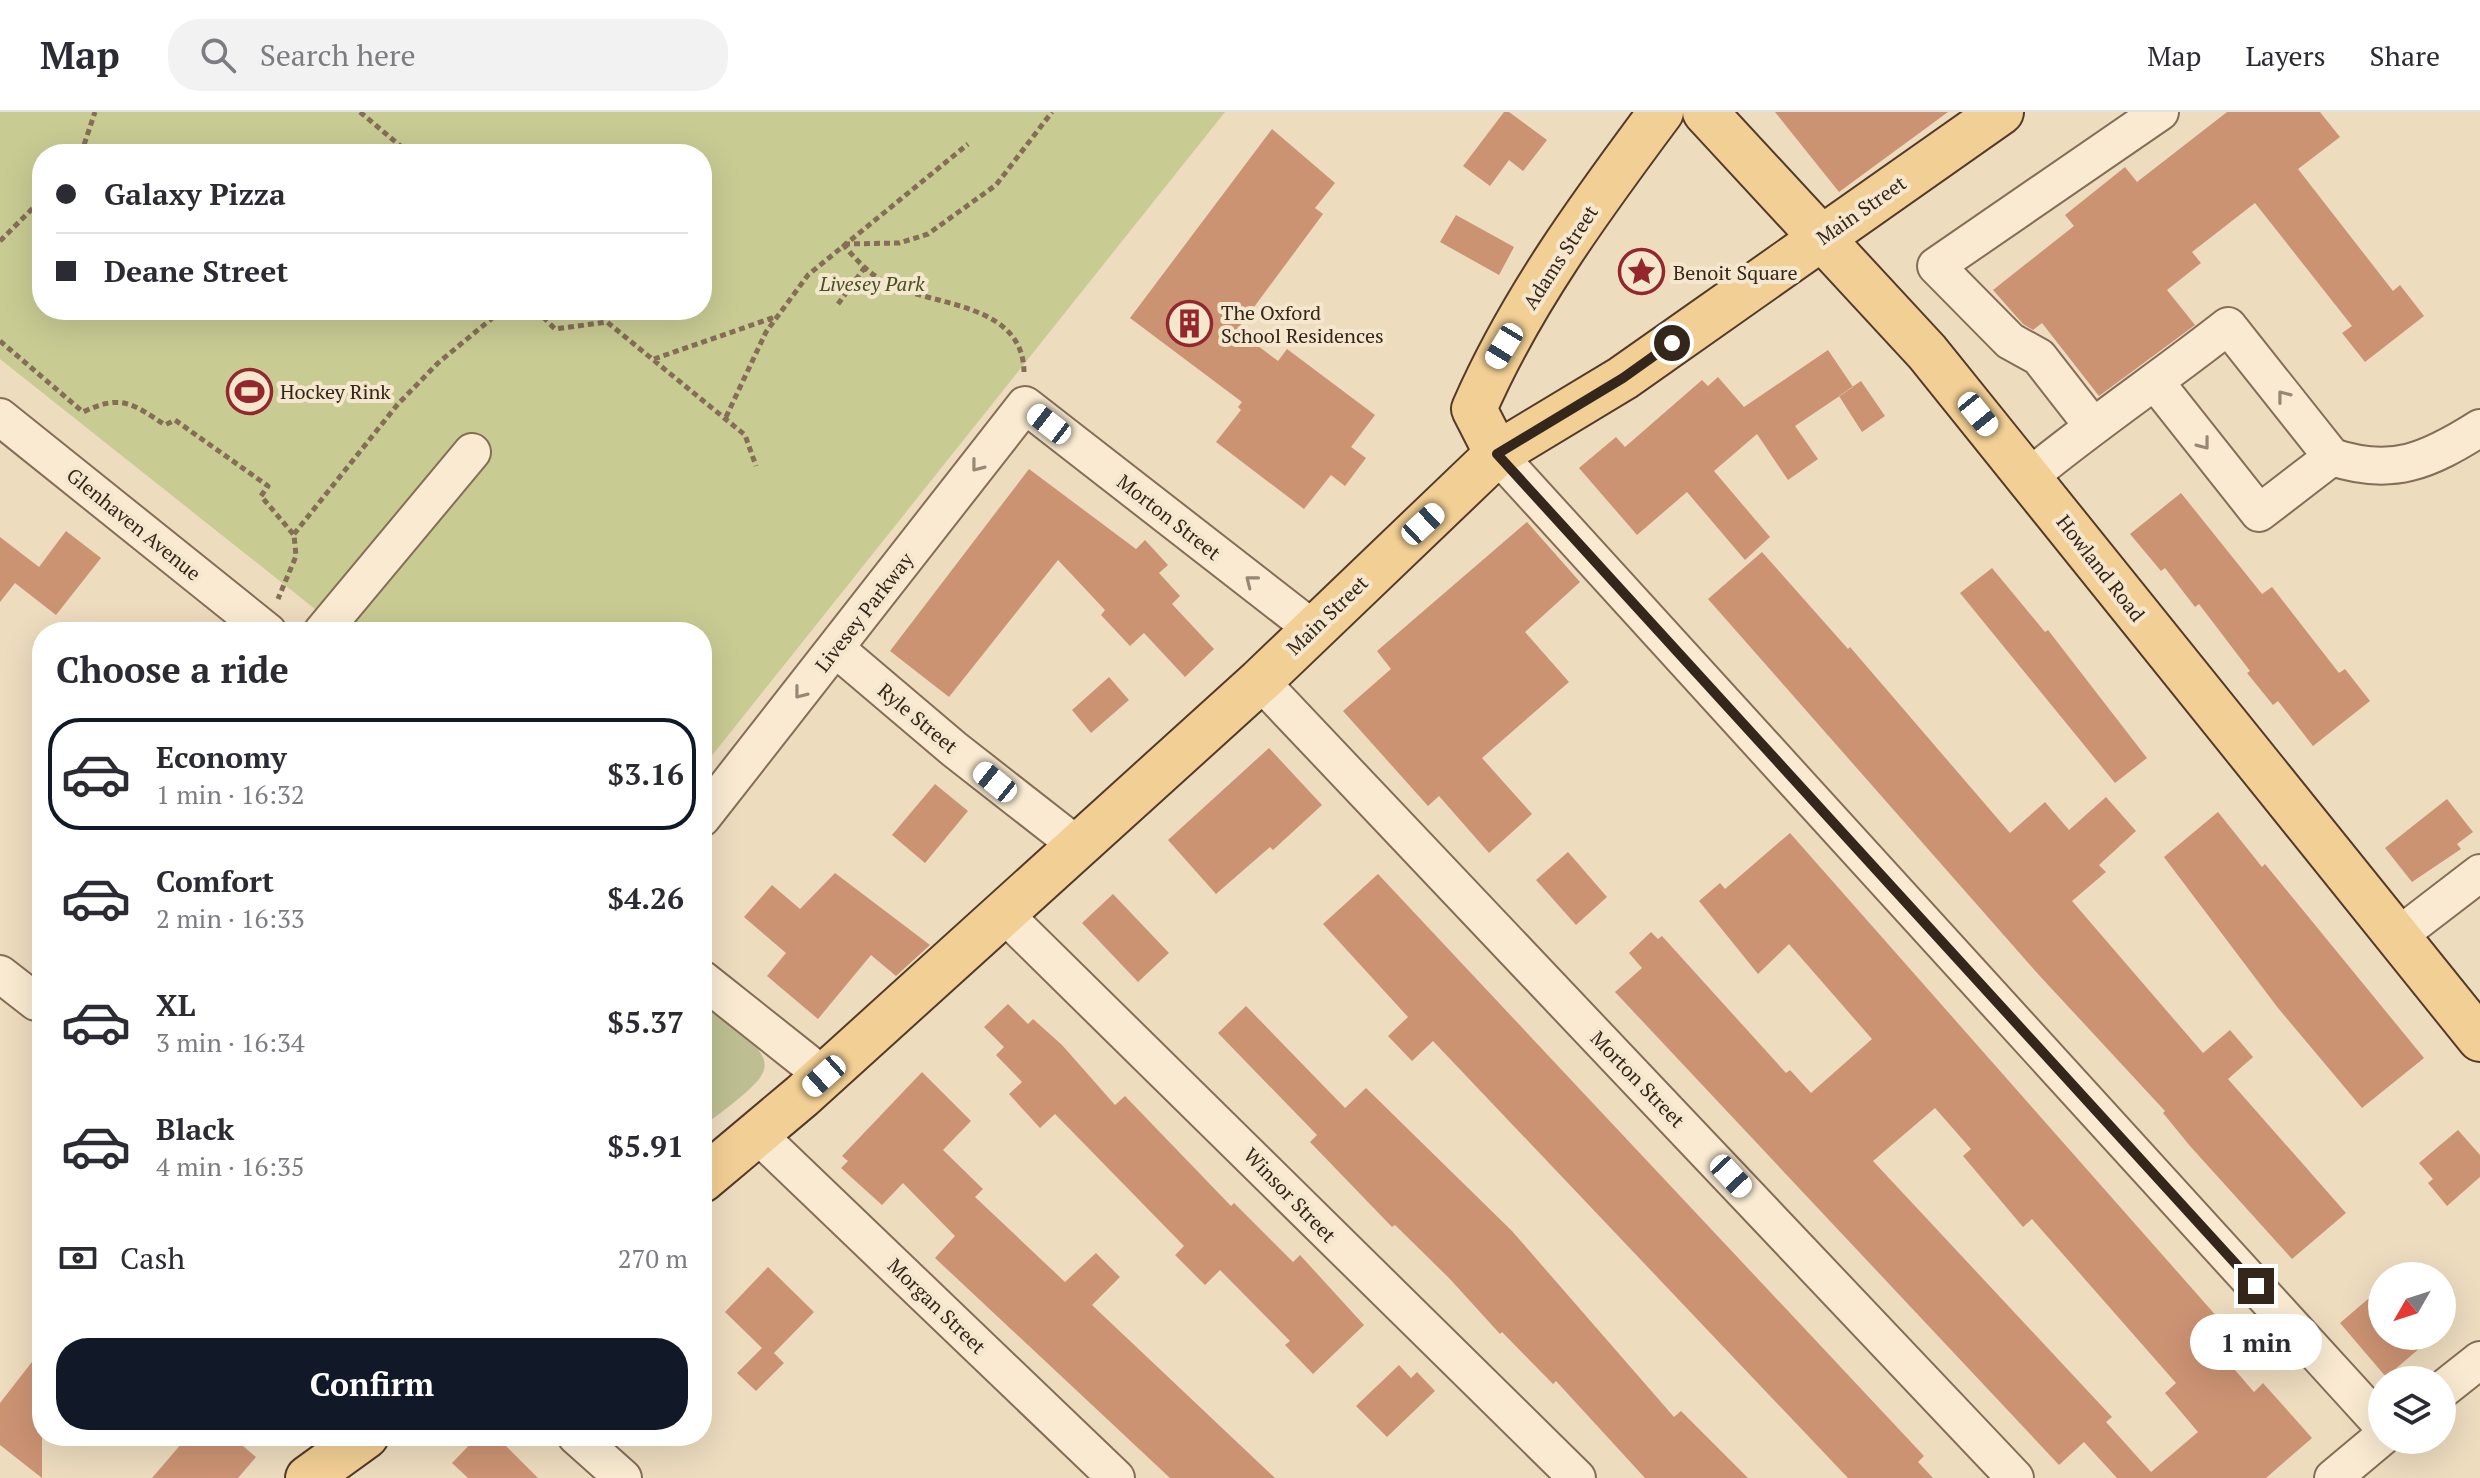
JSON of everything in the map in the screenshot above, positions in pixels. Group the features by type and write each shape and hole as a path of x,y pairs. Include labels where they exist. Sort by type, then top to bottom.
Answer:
{"main road":[{"name":"Adams Street","path":"1497,454 1474,409 1496,359 1591,207 1661,112"},
{"name":"Howland Road","path":"1705,112 1927,352 2480,1039"},
{"name":"Main Street","path":"712,1172 824,1076 1260,681 1497,454 1623,378 2001,112"},
{"path":"308,1478 352,1446"}],"street":[{"path":"2092,425 2039,357 2010,341 1936,266 2160,112"},
{"path":"2029,477 2092,425 2156,383 2228,326 2332,457 2358,465 2407,464 2439,453 2480,428"},
{"path":"2156,383 2259,513 2332,457"},
{"name":"Morton Street","path":"1025,405 1313,629"},
{"name":"Livesey Parkway","path":"712,805 1025,405"},
{"name":"Glenhaven Avenue","path":"0,417 278,620"},
{"path":"330,622 472,452"},
{"path":"1497,454 2368,1410"},
{"name":"Ryle Street","path":"835,648 954,749 1078,846"},
{"name":"Morton Street","path":"1260,681 2015,1478"},
{"path":"2398,936 2480,873"},
{"name":"Winsor Street","path":"1003,913 1577,1478"},
{"path":"0,974 32,994"},
{"path":"712,987 824,1076"},
{"name":"Morgan Street","path":"757,1134 1116,1478"},
{"path":"2456,1379 2480,1360"},
{"path":"587,1446 623,1478"},
{"path":"2333,1478 2368,1449"}],"path":[{"path":"84,144 95,112"},
{"path":"360,112 398,144"},
{"path":"843,244 899,243 928,234 996,185 1052,112"},
{"path":"726,417 776,317 808,275 968,144"},
{"path":"0,241 32,209"},
{"path":"843,244 865,267 888,284 991,317 1015,337 1024,354 1025,405"},
{"path":"838,304 865,267"},
{"path":"654,359 776,317"},
{"path":"294,535 398,404 438,363 490,320"},
{"path":"546,320 555,329 607,322 726,417 751,443 756,466"},
{"path":"0,341 83,412 115,400 136,405 165,425 175,420 268,486 261,496 294,535 296,556 277,598 278,620"}],"green space":[{"name":"Livesey Park","path":"0,112 1225,112 712,755 712,622 331,622 0,359"},
{"path":"712,1008 748,1039 760,1052 765,1064 761,1076 712,1120"}],"building":[{"path":"1504,112 1509,112 1547,140 1523,171 1509,160 1490,186 1463,166"},
{"path":"1775,112 1948,112 1839,192"},
{"path":"2227,112 2320,112 2340,137 2298,169 2393,291 2400,285 2424,316 2365,362 2342,333 2352,326 2255,203 2192,252 2201,263 2167,290 2195,325 2099,396 2042,323 2033,330 2023,324 1993,290 2074,226 2065,215 2125,167 2137,182"},
{"name":"The Oxford School Residences","path":"1272,129 1335,183 1315,208 1323,214 1237,330 1278,361 1287,349 1375,415 1351,447 1366,458 1345,486 1331,475 1304,509 1216,442 1241,410 1238,407 1242,402 1130,318"},
{"path":"1456,215 1514,247 1499,275 1440,242"},
{"path":"1828,350 1853,387 1795,426 1818,459 1788,480 1757,434 1714,471 1770,537 1745,560 1687,492 1637,535 1579,468 1616,437 1625,447 1702,380 1708,386 1718,377 1744,407"},
{"path":"1861,381 1885,416 1862,432 1839,396"},
{"path":"1029,469 1136,549 1145,540 1168,565 1159,573 1180,596 1172,604 1214,649 1185,677 1144,633 1130,646 1101,615 1105,610 1058,560 949,697 890,651"},
{"path":"2181,493 2262,594 2272,587 2339,673 2345,669 2370,701 2313,746 2278,701 2273,705 2247,673 2250,671 2199,604 2195,607 2165,568 2161,571 2130,534"},
{"path":"1527,522 1580,582 1525,632 1569,682 1482,758 1532,814 1489,853 1439,796 1428,806 1343,711 1391,669 1377,651"},
{"path":"66,531 101,558 56,615 15,583 0,602 0,537 39,567"},
{"path":"1762,552 1848,649 1850,647 2010,833 2045,802 2069,830 2106,797 2136,831 2099,865 2106,872 2072,901 2203,1053 2230,1030 2253,1057 2228,1079 2346,1213 2292,1259 2190,1146 2163,1113 2165,1111 2038,974 1708,599"},
{"path":"1992,568 2045,632 2048,630 2147,758 2115,783 1960,593"},
{"path":"1109,677 1129,700 1091,733 1072,710"},
{"path":"1269,748 1322,805 1273,850 1270,847 1216,894 1168,840"},
{"path":"935,784 968,811 925,863 892,835"},
{"path":"2447,799 2473,832 2457,844 2461,849 2412,882 2385,848"},
{"path":"2218,812 2262,867 2265,864 2424,1058 2362,1108 2278,1008 2164,857"},
{"path":"1790,833 2219,1319 2203,1333 2254,1392 2263,1383 2312,1438 2266,1478 2117,1478 2084,1442 2059,1465 1615,992 1642,968 1629,953 1651,932 1658,939 1662,936 1786,1073 1790,1070 1811,1093 1872,1039 1789,944 1758,974 1699,901 1720,883 1725,889","holes":["1935,1108 1971,1149 1963,1156 2023,1227 2032,1219 2176,1383 2165,1393 2198,1432 2151,1472 2106,1422 2112,1417 1873,1161"]},
{"path":"1568,852 1607,897 1576,925 1536,880"},
{"path":"835,873 930,945 896,976 871,955 818,1019 767,976 786,953 744,917 772,885 800,909"},
{"path":"1378,874 1924,1456 1918,1462 1933,1478 1848,1478 1433,1041 1412,1061 1388,1036 1408,1017 1323,924"},
{"path":"1113,894 1169,953 1138,982 1082,923"},
{"path":"1008,1004 1028,1024 1033,1019 1062,1045 1115,1105 1125,1096 1231,1206 1234,1203 1293,1262 1300,1255 1364,1325 1313,1374 1285,1345 1290,1341 1220,1270 1205,1285 1175,1255 1184,1246 1055,1114 1040,1128 1009,1094 1022,1082 996,1055 1004,1047 984,1027"},
{"path":"1246,1006 1345,1108 1366,1088 1512,1231 1674,1417 1681,1411 1748,1478 1645,1478 1556,1381 1553,1384 1502,1332 1500,1334 1449,1278 1395,1225 1392,1227 1310,1142 1317,1135 1218,1033"},
{"path":"922,1072 971,1121 943,1150 983,1189 975,1197 1065,1282 1096,1253 1120,1277 1092,1305 1275,1478 1170,1478 935,1258 955,1236 903,1183 882,1205 841,1168 848,1161 842,1156"},
{"path":"2458,1130 2480,1155 2480,1177 2447,1206 2428,1183 2433,1179 2419,1163"},
{"path":"768,1267 814,1312 774,1353 784,1363 756,1391 737,1373 762,1348 725,1312"},
{"path":"2368,1299 2368,1350 2418,1350 2399,1366 2377,1366 2340,1323"},
{"path":"32,1362 32,1446 42,1446 42,1478 0,1445 0,1403"},
{"path":"1399,1365 1411,1378 1417,1372 1435,1391 1387,1437 1356,1406"},
{"path":"179,1446 243,1446 256,1457 238,1478 152,1478"},
{"path":"468,1446 506,1446 538,1478 468,1478 452,1463"}],"place":[{"name":"Benoit Square","path":"1642,272"},
{"name":"The Oxford School Residences","path":"1190,324"},
{"name":"Hockey Rink","path":"249,391"}],"route":[{"path":"1672,343 1623,378 1497,454 2256,1286"}]}
